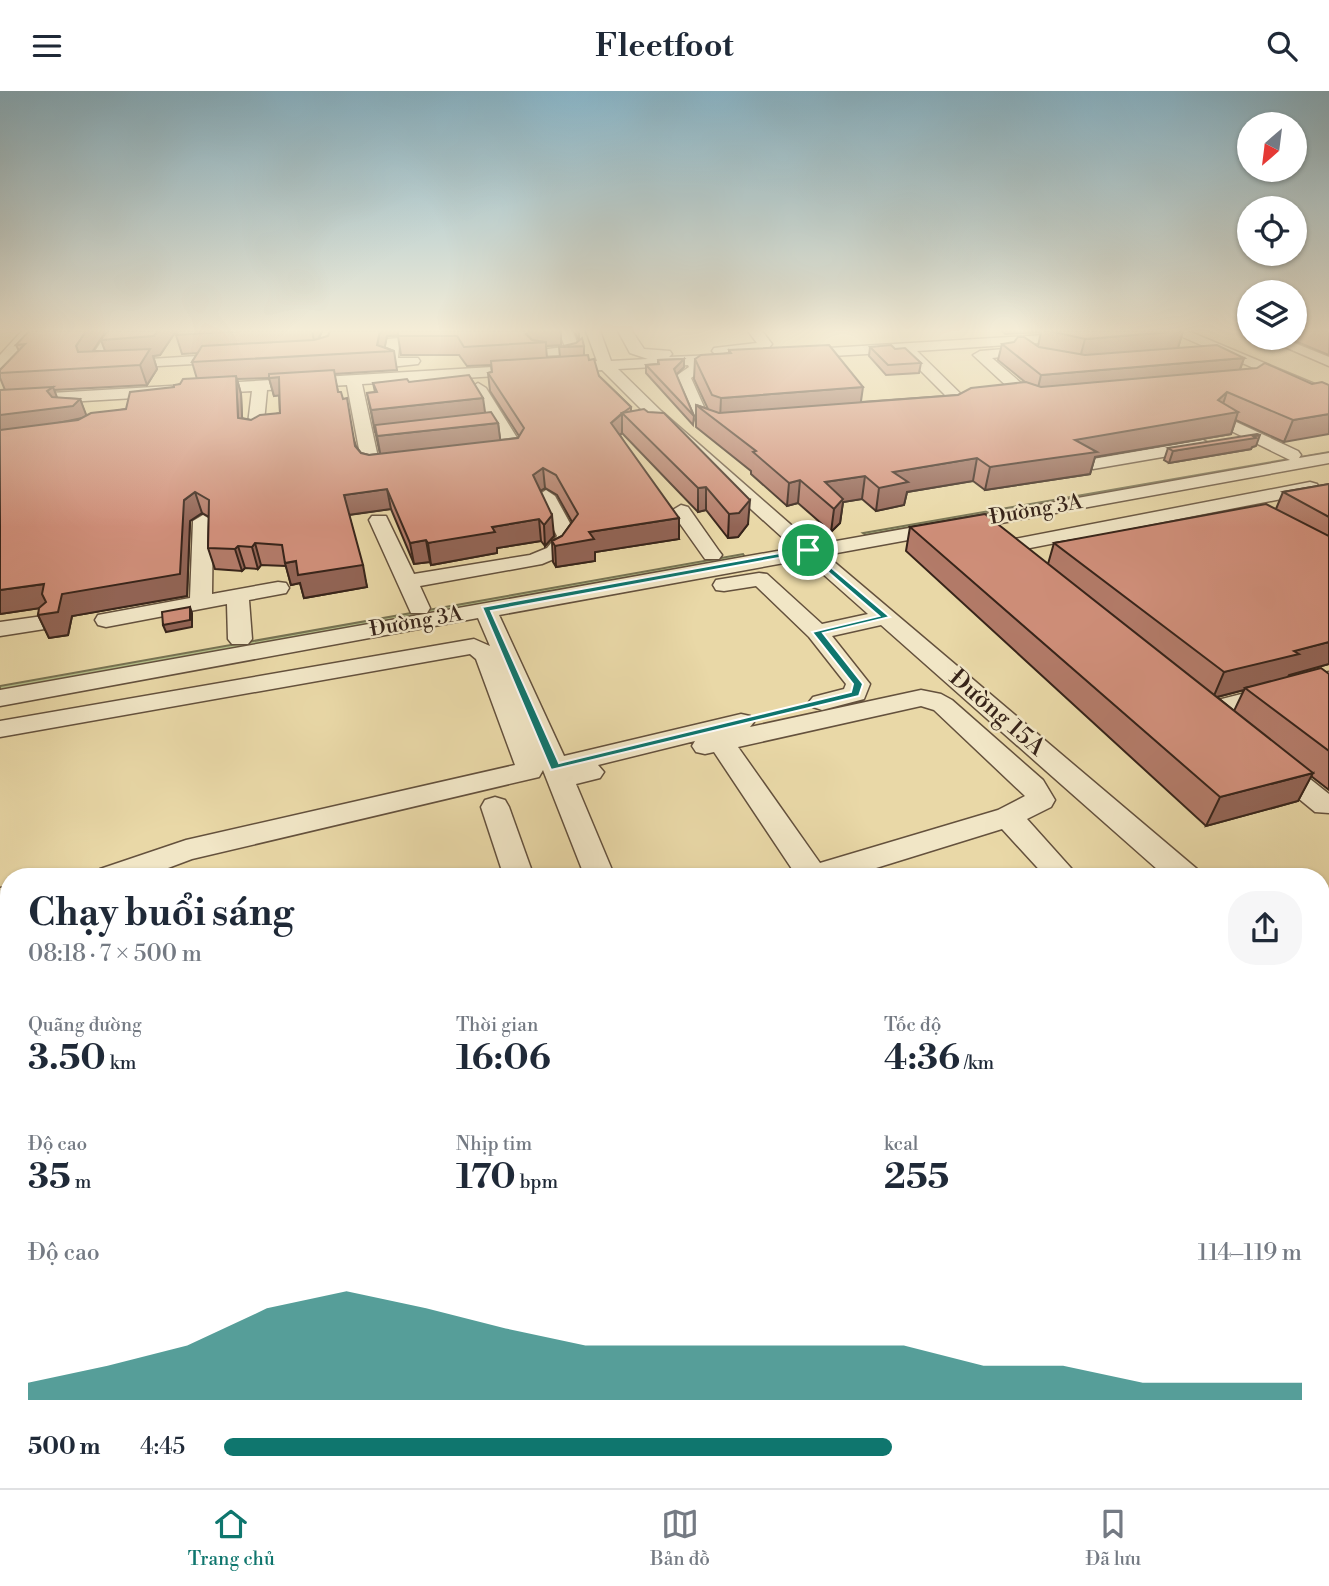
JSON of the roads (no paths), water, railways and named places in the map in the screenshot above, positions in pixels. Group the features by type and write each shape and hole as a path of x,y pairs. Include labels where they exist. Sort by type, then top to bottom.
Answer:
{"street":[{"path":"0,401 93,396"},
{"path":"137,403 206,396"},
{"path":"255,432 258,396"},
{"path":"359,396 373,440 370,465 373,467 419,463"},
{"path":"470,457 507,453 515,449 494,426 481,396"},
{"name":"Đường 15A","path":"637,396 803,545 1175,868"},
{"path":"692,396 702,421 718,428 742,426"},
{"path":"915,411 957,408 962,403 955,396"},
{"path":"1027,396 1030,399 1059,400"},
{"path":"26,400 21,414 77,409 99,412"},
{"path":"1221,420 1292,455"},
{"path":"1093,464 1254,436"},
{"name":"Đường 3A","path":"0,698 490,618 803,545 1292,455 1328,456"},
{"path":"1139,456 1172,476"},
{"name":"Đường 3A","path":"0,680 712,555 803,545 1328,456"},
{"path":"1025,564 997,541 1310,488"},
{"path":"408,582 535,560 554,552 567,537 546,496"},
{"path":"1232,503 1256,516"},
{"path":"681,511 712,555"},
{"path":"379,520 419,608"},
{"path":"201,602 203,521"},
{"path":"558,773 855,694 858,684 817,632 759,579 490,618 596,868"},
{"path":"106,620 278,588"},
{"path":"238,595 240,639"},
{"path":"817,632 886,617"},
{"path":"0,629 43,623"},
{"path":"0,729 474,646 487,655 529,762 529,771 186,850 136,868"},
{"path":"1207,710 1329,679"},
{"path":"1185,693 1228,727"},
{"path":"558,773 722,742 920,698 932,699 943,705 1033,786 1041,800 1008,817 839,868"},
{"path":"722,742 807,868"},
{"path":"1260,753 1325,805"},
{"path":"495,807 516,868"},
{"path":"1008,817 1048,868"}]}
